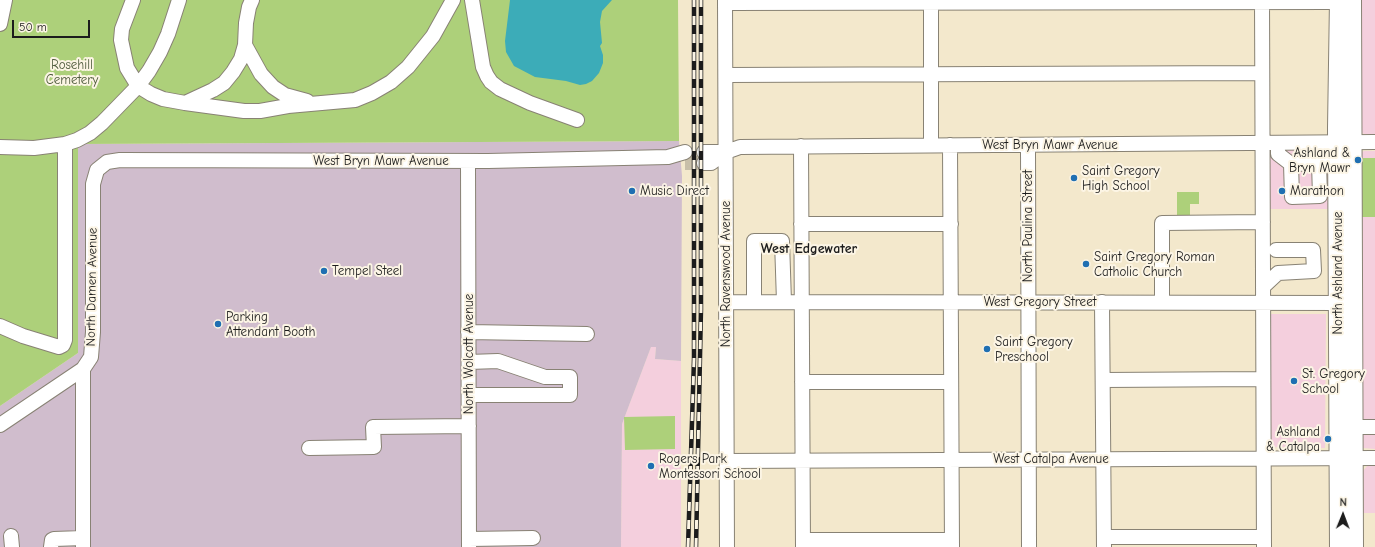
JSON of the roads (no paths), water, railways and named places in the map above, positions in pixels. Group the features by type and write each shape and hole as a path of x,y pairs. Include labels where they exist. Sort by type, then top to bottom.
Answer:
{"main road":[{"name":"North Ashland Avenue","path":"1339,0 1345,142 1346,459 1354,547"},
{"name":"North Ashland Avenue","path":"1339,547 1346,459 1354,427 1337,163 1345,142 1352,0"}],"street":[{"path":"0,24 5,0"},
{"path":"133,0 122,30 121,40 127,68 138,86 163,99 244,111 260,111 288,106 355,100 372,93 391,82 408,67 433,36 453,0"},
{"path":"0,147 34,148 65,144 77,140 96,128 138,86 160,52 168,34 178,0"},
{"path":"185,103 224,83 233,72 241,59 245,45 246,23 252,0"},
{"path":"472,0 483,67 487,76 492,82 500,89 530,103 577,120"},
{"path":"725,1 1330,2 1339,0"},
{"name":"North Ravenswood Avenue","path":"725,1 727,547"},
{"path":"931,1 931,145"},
{"path":"1102,302 1104,542 1264,542 1262,1"},
{"path":"245,45 261,74 273,87 285,95 321,103"},
{"path":"726,76 1262,73"},
{"name":"West Bryn Mawr Avenue","path":"704,157 710,163 726,152 740,147 1375,142"},
{"path":"1278,143 1278,154 1291,164 1337,163"},
{"path":"0,326 23,336 60,347 63,345 65,340 65,144"},
{"path":"801,146 803,544 952,543 950,145"},
{"name":"North Paulina Street","path":"1028,145 1029,547"},
{"name":"West Bryn Mawr Avenue","path":"97,170 107,162 120,160 468,161 685,157"},
{"name":"North Wolcott Avenue","path":"468,161 469,543"},
{"path":"1291,164 1292,196 1320,196 1319,164"},
{"name":"North Damen Avenue","path":"83,542 83,369 91,357 93,332 93,184 97,170"},
{"path":"1162,302 1162,223 1263,222"},
{"path":"801,224 951,224"},
{"path":"754,302 754,240 782,241 784,302"},
{"path":"1263,287 1278,273 1314,271 1313,250 1276,250"},
{"name":"West Gregory Street","path":"726,302 1345,303"},
{"path":"468,332 587,334"},
{"path":"468,362 498,361 545,377 570,377 570,395 469,396"},
{"path":"0,425 83,369"},
{"path":"1103,380 1263,379"},
{"path":"802,382 951,382"},
{"path":"309,448 374,447 374,426 469,426"},
{"path":"1354,427 1375,427"},
{"name":"West Catalpa Avenue","path":"727,460 1375,458"},
{"path":"51,547 52,540 54,538 83,542"},
{"path":"469,543 533,538"}],"water":[{"path":"510,0 612,0 602,11 600,22 602,43 600,46 603,55 603,63 599,73 592,81 580,85 566,81 535,77 514,66 506,52 505,41"}],"tunnel":[{"path":"685,163 704,163"}],"railway":[{"path":"688,547 694,359 694,0"},
{"path":"696,547 701,309 701,0"}],"place":[{"name":"Ashland & Bryn Mawr","path":"1358,160"},
{"name":"Saint Gregory High School","path":"1074,178"},
{"name":"Music Direct","path":"632,191"},
{"name":"Marathon","path":"1282,191"},
{"name":"Saint Gregory Roman Catholic Church","path":"1086,264"},
{"name":"Tempel Steel","path":"324,271"},
{"name":"Parking Attendant Booth","path":"218,324"},
{"name":"Saint Gregory Preschool","path":"987,349"},
{"name":"St. Gregory School","path":"1294,381"},
{"name":"Ashland & Catalpa","path":"1328,439"},
{"name":"Rogers Park Montessori School","path":"651,466"}],"district":[{"name":"West Edgewater","path":"809,249"}],"park label":[{"name":"Rosehill Cemetery","path":"72,72"}]}
